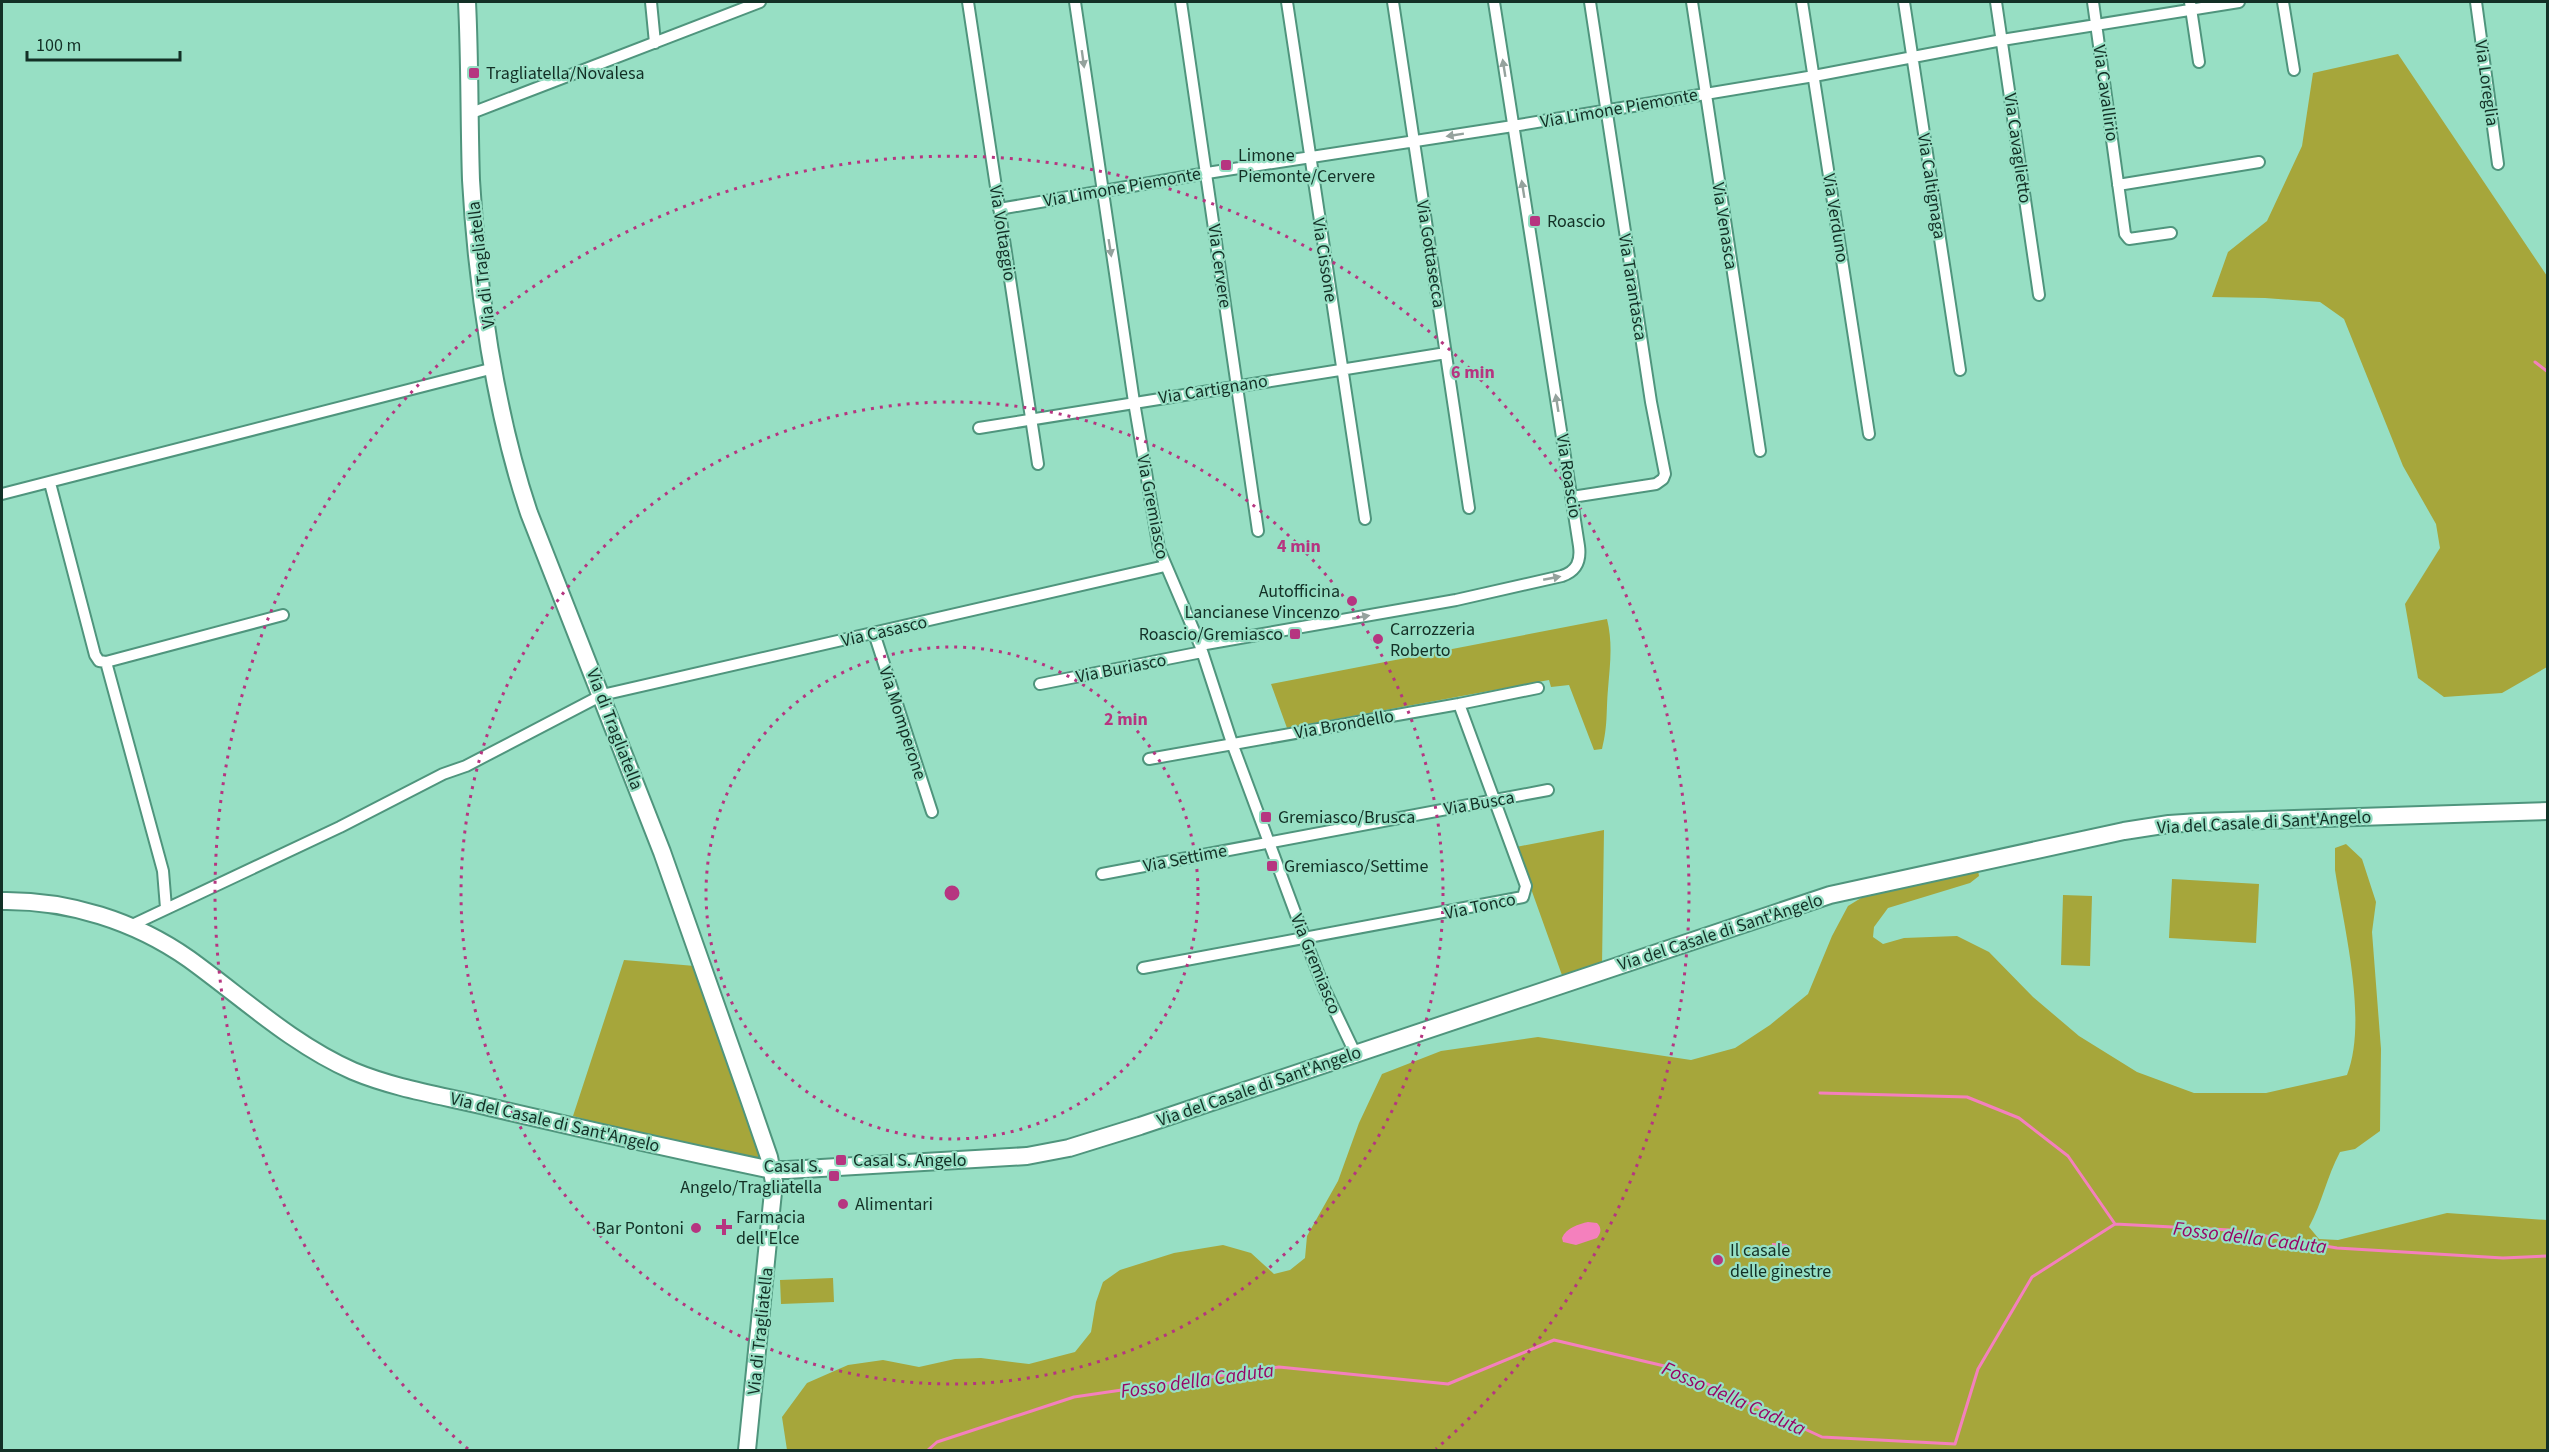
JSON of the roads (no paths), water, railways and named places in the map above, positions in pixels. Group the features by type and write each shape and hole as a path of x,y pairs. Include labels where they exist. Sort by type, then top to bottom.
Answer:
{"main road":[{"name":"Via di Tragliatella","path":"467,2 469,114 476,246 494,368 517,476 529,513 666,863 746,1088 772,1170 774,1182 766,1274 747,1450"},
{"name":"Via del Casale di Sant'Angelo","path":"2,901 36,902 80,910 130,926 154,937 189,959 248,1005 315,1051 374,1079 577,1128 772,1170 978,1160 1055,1151 1140,1126 1830,895 2124,831 2199,822 2547,811"}],"street":[{"path":"651,2 655,43"},
{"path":"469,114 760,2"},
{"name":"Via Voltaggio","path":"968,2 1038,464"},
{"name":"Via Gremiasco","path":"1075,2 1134,402 1157,541 1165,566 1201,649 1232,743 1305,939 1324,988 1355,1053"},
{"name":"Via Cervere","path":"1182,2 1258,531"},
{"name":"Via Cissone","path":"1287,2 1365,519"},
{"name":"Via Gottasecca","path":"1393,2 1468,508"},
{"name":"Via Roascio","path":"1201,649 1456,600 1566,575 1576,567 1580,555 1572,497 1494,2"},
{"name":"Via Tarantasca","path":"1572,497 1653,484 1661,481 1665,474 1651,402 1590,2"},
{"name":"Via Venasca","path":"1692,2 1760,451"},
{"name":"Via Verduno","path":"1802,2 1869,434"},
{"name":"Via Caltignaga","path":"1904,2 1960,370"},
{"name":"Via Cavaglietto","path":"1996,2 2039,295"},
{"name":"Via Cavallirio","path":"2092,2 2125,234 2129,239 2171,233"},
{"name":"Via Limone Piemonte","path":"999,209 1310,156 1513,126 1814,76 2002,40 2096,25 2191,5 2239,2"},
{"path":"2283,2 2294,70"},
{"name":"Via Loreglia","path":"2476,2 2498,164"},
{"path":"2191,5 2199,62"},
{"path":"2118,185 2259,162"},
{"name":"Via Cartignano","path":"979,428 1446,352"},
{"path":"2,494 494,368"},
{"path":"50,483 95,655 99,660 106,662 283,615"},
{"name":"Via Casasco","path":"130,926 340,827 443,774 466,766 602,695 1165,566"},
{"name":"Via Momperone","path":"874,633 932,812"},
{"name":"Via Buriasco","path":"1040,684 1201,649"},
{"path":"106,662 163,871 166,908"},
{"name":"Via Brondello","path":"1149,759 1538,688"},
{"name":"Via Tonco","path":"1305,939 1523,897 1526,886 1459,704"},
{"name":"Via Busca","path":"1269,842 1548,790"},
{"name":"Via Settime","path":"1102,874 1269,842"},
{"path":"1143,968 1305,939"}],"waterway":[{"path":"2535,362 2548,372"},
{"path":"1820,1093 1967,1097 2019,1118 2068,1156 2115,1224"},
{"name":"Fosso della Caduta","path":"928,1450 937,1442 1074,1397 1279,1367 1448,1384 1554,1340 1673,1368 1822,1437 1955,1444 1978,1369 2032,1277 2115,1224 2230,1230 2337,1248 2503,1258 2548,1256"}],"place":[{"name":"Tragliatella/Novalesa","path":"474,73"},
{"name":"Limone Piemonte/Cervere","path":"1226,165"},
{"name":"Roascio","path":"1535,221"},
{"name":"Autofficina Lancianese Vincenzo","path":"1352,601"},
{"name":"Roascio/Gremiasco","path":"1295,634"},
{"name":"Carrozzeria Roberto","path":"1378,639"},
{"name":"Gremiasco/Brusca","path":"1266,817"},
{"name":"Gremiasco/Settime","path":"1272,866"},
{"name":"Casal S. Angelo","path":"841,1160"},
{"name":"Casal S. Angelo/Tragliatella","path":"834,1176"},
{"name":"Alimentari","path":"843,1204"},
{"name":"Farmacia dell'Elce","path":"724,1227"},
{"name":"Bar Pontoni","path":"696,1228"},
{"name":"Il casale delle ginestre","path":"1718,1260"}]}
